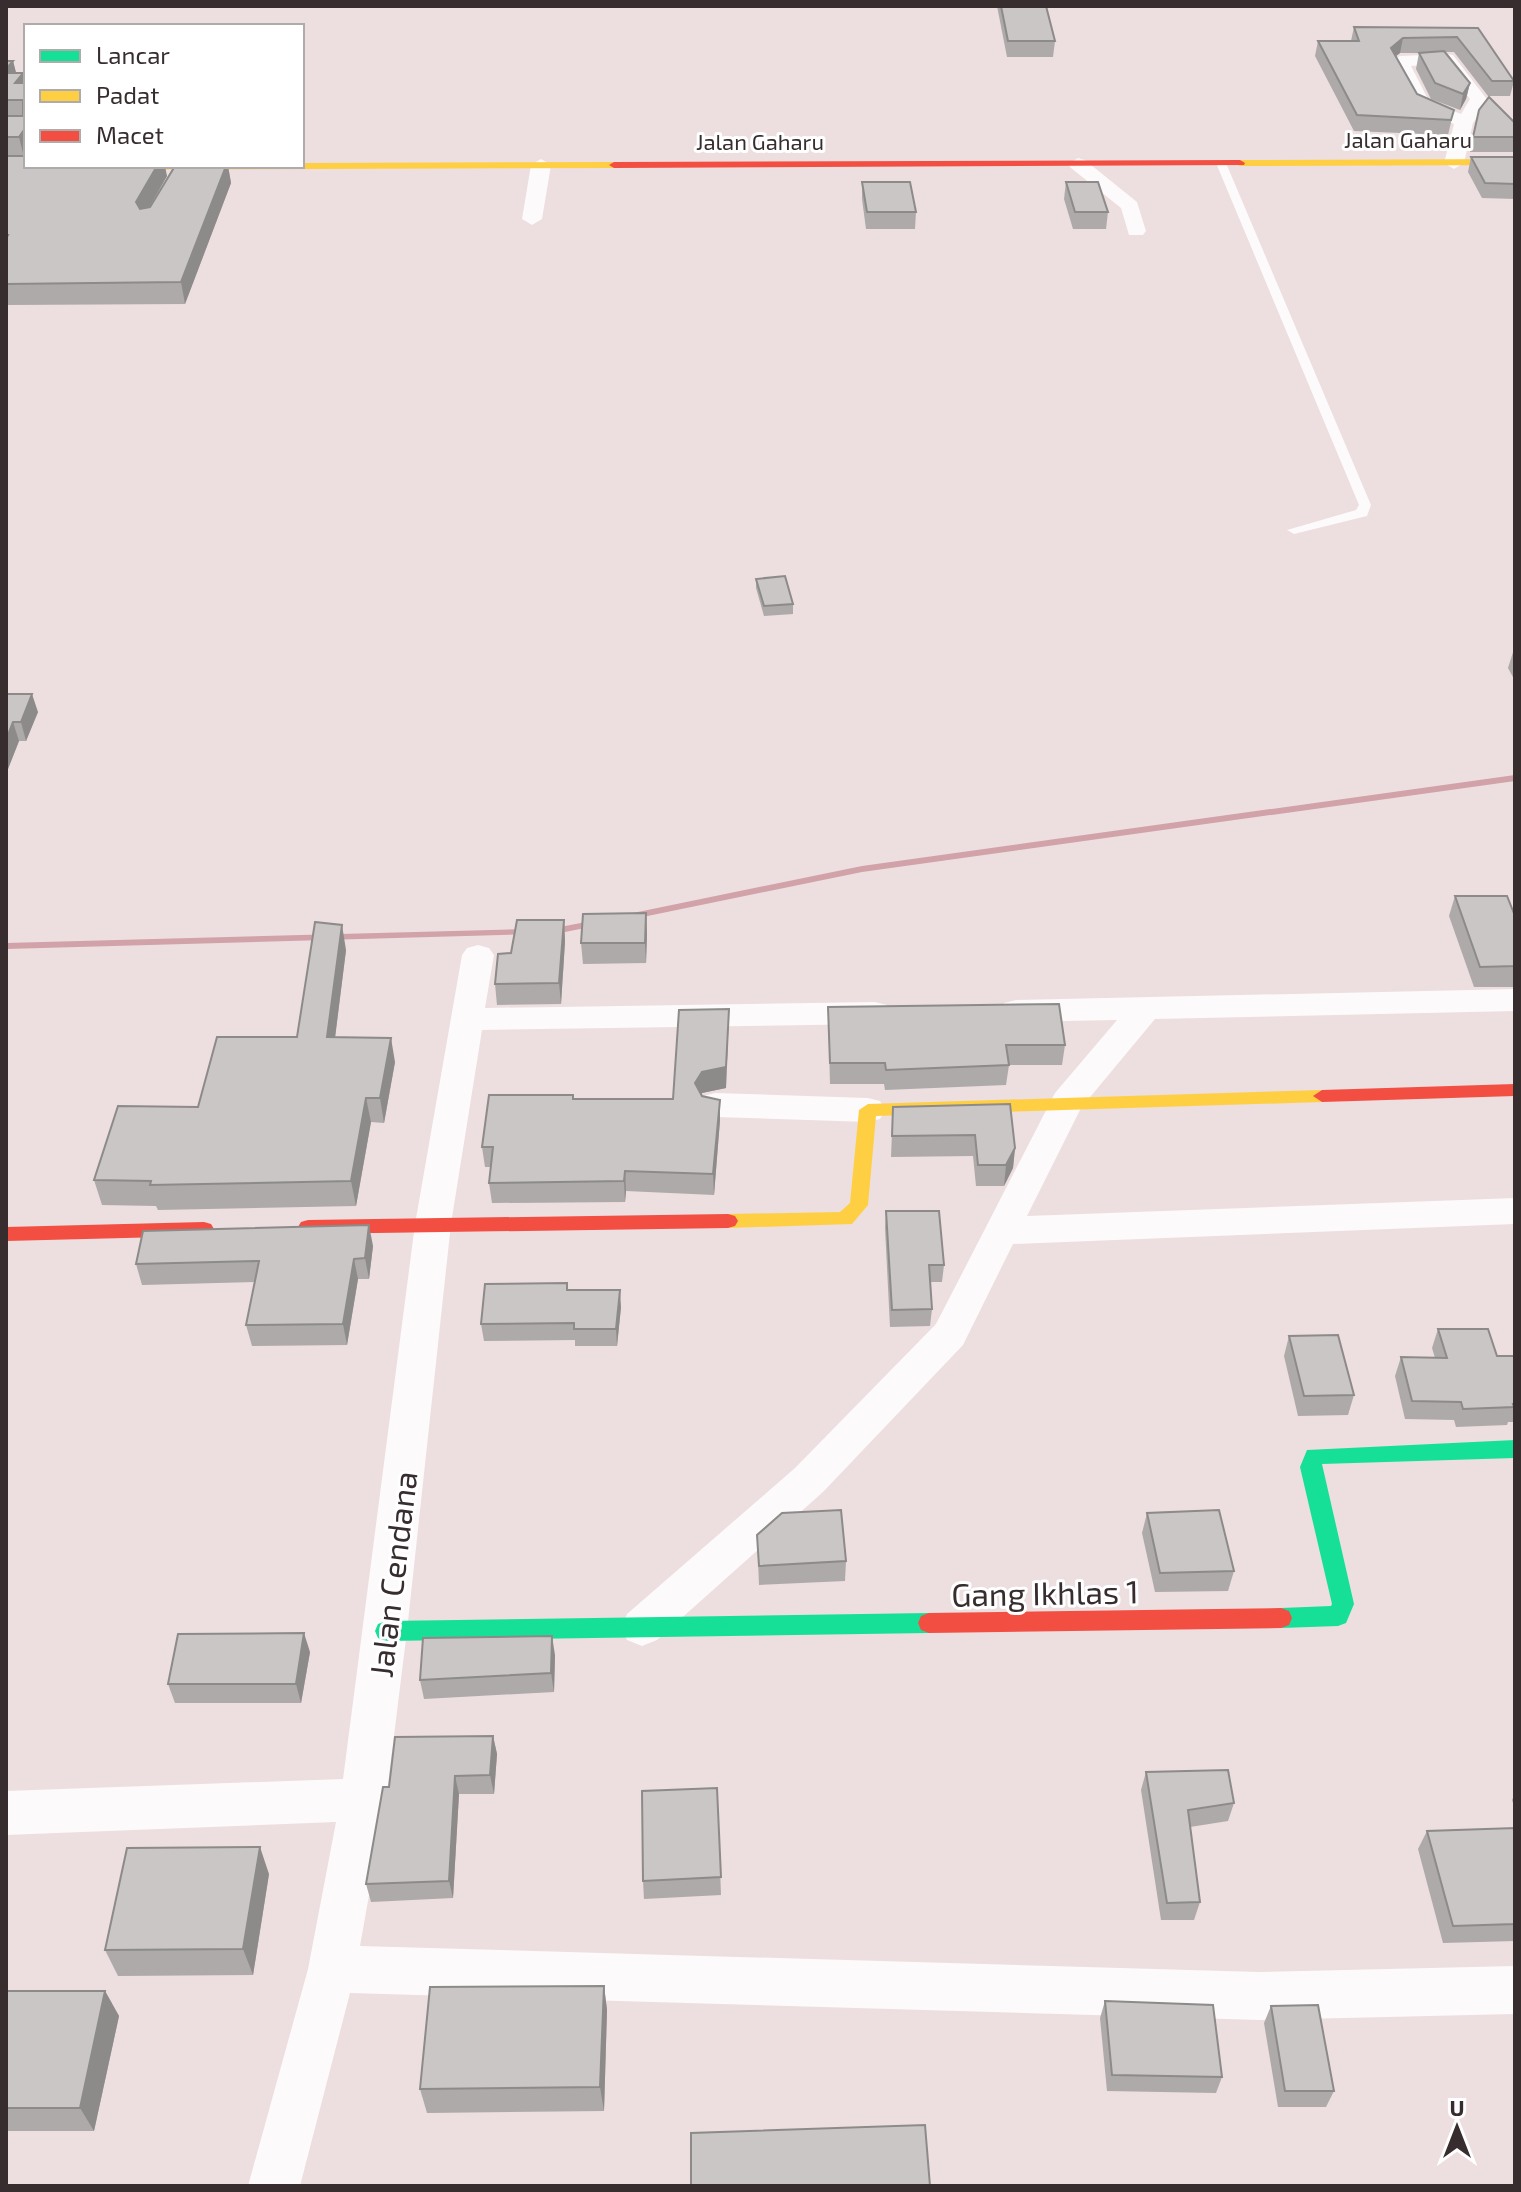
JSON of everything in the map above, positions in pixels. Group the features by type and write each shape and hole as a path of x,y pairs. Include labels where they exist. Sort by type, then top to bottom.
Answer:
{"street":[{"path":"1454,163 1464,122"},
{"name":"Jalan Gaharu","path":"80,168 179,172 541,165 1515,162"},
{"path":"1078,164 1130,206 1136,231"},
{"path":"532,219 541,165"},
{"name":"Jalan Cendana","path":"274,2186 332,1969 363,1800 386,1631 433,1224 478,955"},
{"path":"987,1012 1515,1000"},
{"path":"642,1627 809,1480 950,1334 1067,1102 1144,1010"},
{"path":"467,1019 908,1013"},
{"path":"715,1105 868,1110 1515,1090"},
{"path":"290,1227 845,1219 859,1205 868,1110"},
{"path":"1003,1231 1515,1211"},
{"path":"6,1234 227,1229"},
{"name":"Gang Ikhlas 1","path":"386,1631 1338,1616 1343,1604 1311,1467 1314,1456 1515,1449"},
{"path":"6,1813 363,1800"},
{"path":"332,1969 1260,1996 1515,1990"}],"lane":[{"path":"1221,163 1365,505 1362,513 1294,530"}],"building":[{"path":"1001,6 1046,6 1055,41 1008,41"},
{"path":"1354,27 1478,28 1514,81 1492,81 1457,37 1403,38 1391,48 1417,94 1454,110 1451,120 1357,115 1318,41 1359,41"},
{"path":"1444,51 1470,83 1463,94 1435,83 1419,53"},
{"path":"6,73 23,73 15,83 24,83 24,130 19,137 6,137 6,116 23,116 23,100 6,100"},
{"path":"1489,97 1515,123 1515,137 1473,137 1479,110"},
{"path":"6,156 24,156 24,168 156,168 136,202 140,209 150,207 174,168 225,168 181,282 6,284"},
{"path":"1471,157 1515,157 1515,184 1485,183"},
{"path":"862,182 910,182 916,212 867,212"},
{"path":"1066,182 1098,182 1108,212 1075,212"},
{"path":"785,576 793,604 764,606 756,579"},
{"path":"6,694 32,694 21,722 13,722 6,740"},
{"path":"1455,896 1507,896 1515,916 1515,966 1480,967"},
{"path":"646,913 645,943 581,943 583,914"},
{"path":"517,920 564,920 559,983 495,984 498,954 511,953"},
{"path":"315,922 342,925 327,1037 391,1038 380,1098 366,1098 351,1181 150,1185 151,1181 94,1180 118,1106 198,1107 217,1037 297,1037"},
{"path":"1059,1004 1065,1045 1006,1045 1009,1065 886,1070 885,1063 830,1063 828,1007"},
{"path":"729,1009 726,1067 702,1072 695,1083 702,1096 720,1100 713,1174 625,1171 624,1181 489,1183 493,1147 482,1147 489,1095 673,1099 679,1010"},
{"path":"1010,1104 1015,1148 1006,1165 978,1165 975,1135 892,1136 893,1107"},
{"path":"886,1211 939,1211 944,1265 929,1265 932,1309 892,1310"},
{"path":"369,1225 365,1258 354,1259 343,1324 246,1325 259,1261 136,1264 143,1231"},
{"path":"567,1283 567,1290 620,1290 616,1329 574,1329 574,1323 481,1324 485,1284"},
{"path":"1438,1329 1488,1329 1497,1356 1515,1356 1514,1407 1463,1409 1461,1402 1412,1401 1401,1357 1447,1358"},
{"path":"1338,1335 1354,1395 1304,1396 1289,1336"},
{"path":"841,1510 846,1561 759,1566 757,1535 782,1513"},
{"path":"1219,1510 1234,1571 1160,1573 1147,1513"},
{"path":"304,1633 296,1684 168,1684 178,1634"},
{"path":"552,1636 551,1673 420,1680 423,1638"},
{"path":"493,1736 490,1775 455,1776 449,1881 366,1884 383,1787 389,1787 395,1737"},
{"path":"1228,1770 1234,1803 1188,1810 1200,1902 1167,1903 1146,1772"},
{"path":"717,1788 721,1877 643,1881 642,1791"},
{"path":"1515,1828 1515,1924 1453,1926 1427,1831"},
{"path":"260,1847 243,1949 105,1950 127,1848"},
{"path":"604,1986 600,2087 420,2089 430,1987"},
{"path":"6,1991 105,1991 80,2108 6,2108"},
{"path":"1105,2001 1213,2005 1222,2077 1112,2075"},
{"path":"1318,2005 1334,2091 1285,2091 1271,2006"},
{"path":"925,2125 930,2186 691,2186 691,2133"}],"waterway":[{"path":"633,916 862,869 1515,778"},
{"path":"550,932 596,923"},
{"path":"6,946 529,932"}],"traffic: fast":[{"path":"1281,1618 1338,1616 1343,1604 1311,1467 1314,1456 1515,1449"},
{"path":"386,1631 929,1623"}],"traffic: slow":[{"path":"1240,163 1515,162"},
{"path":"304,166 614,165"},
{"path":"6,167 24,167"},
{"path":"728,1221 845,1219 859,1205 868,1110 1322,1096"}],"traffic: jam":[{"path":"614,165 1240,163"},
{"path":"1322,1096 1515,1090"},
{"path":"308,1227 728,1221"},
{"path":"6,1234 204,1229"},
{"path":"929,1623 1281,1618"}]}
